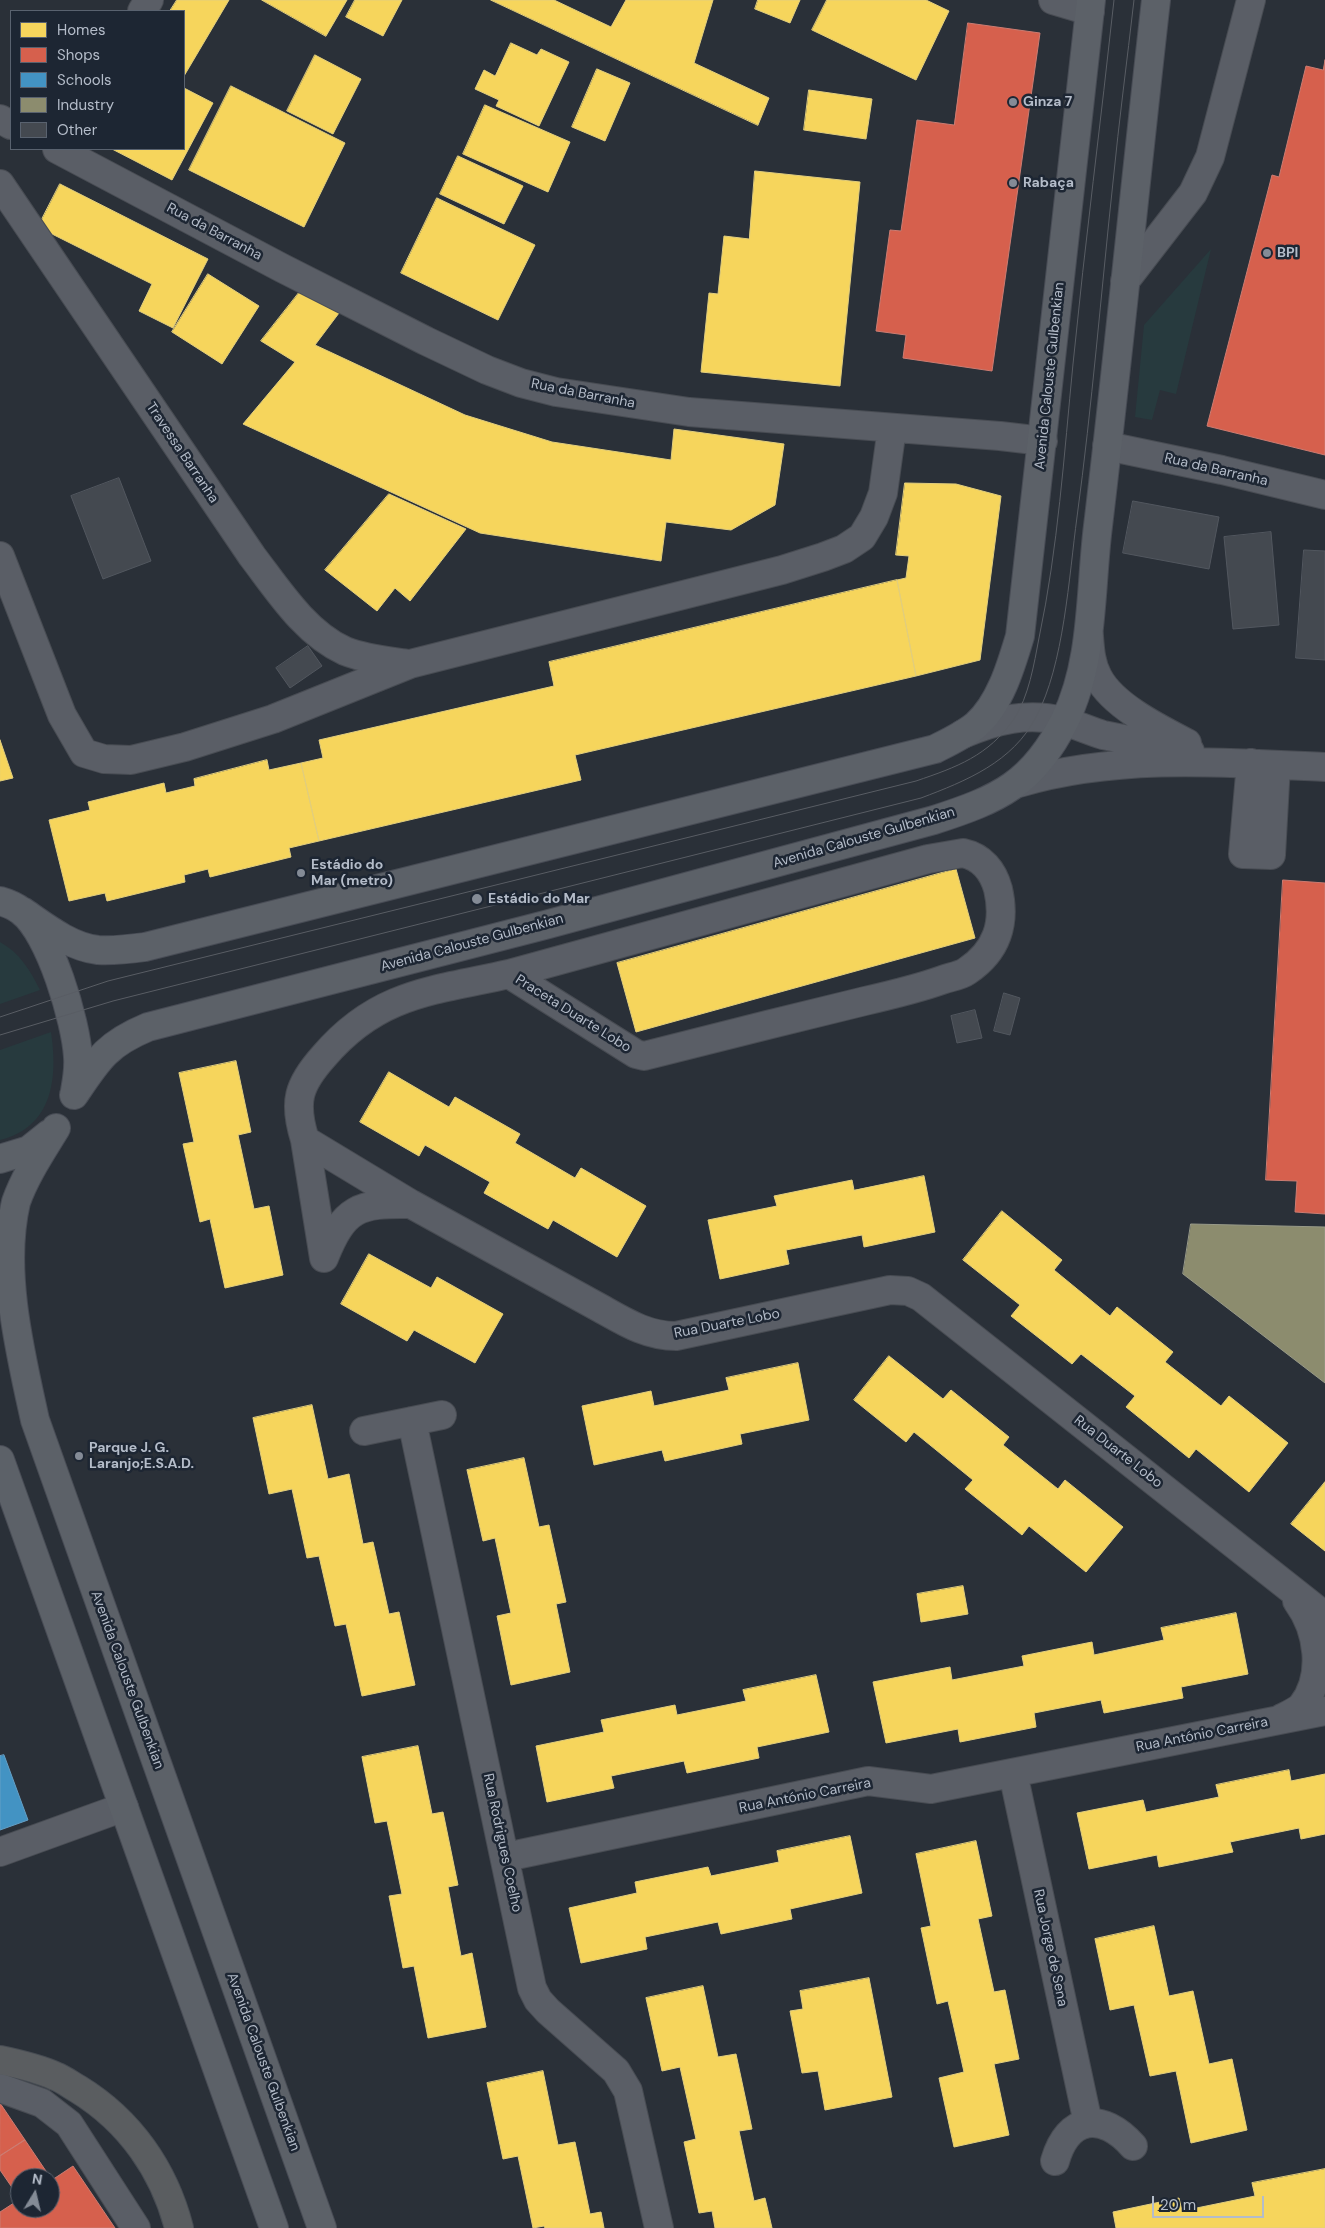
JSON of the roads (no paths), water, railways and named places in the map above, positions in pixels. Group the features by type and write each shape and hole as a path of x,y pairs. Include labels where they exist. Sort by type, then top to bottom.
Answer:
{"highway":[{"path":"0,2060 27,2066 57,2076 98,2101 130,2132 156,2168 173,2205 179,2228"}],"main road":[{"name":"Avenida Calouste Gulbenkian","path":"322,2228 35,1420 13,1322 8,1246 17,1200 74,1095 96,1063 125,1036 148,1027 554,922 934,820 977,806 1000,796 1019,783 1049,749 1065,722 1080,685 1085,664 1093,563 1108,446 1124,281 1156,0"},
{"name":"Avenida Calouste Gulbenkian","path":"11,906 68,940 85,947 99,950 146,947 935,748 975,726 986,714 998,695 1020,636 1090,5"},
{"path":"11,906 35,927 46,944 70,1013 79,1058 78,1077 74,1095"},
{"path":"0,1158 29,1150 44,1140 56,1128"},
{"path":"0,1460 274,2228"}],"street":[{"path":"1053,0 1090,5"},
{"path":"1124,281 1194,194 1201,181 1210,157 1251,0"},
{"name":"Rua da Barranha","path":"59,150 282,268 426,341 487,370 521,383 556,392 689,412 1043,441"},
{"name":"Travessa Barranha","path":"0,184 252,556 287,602 316,631 345,651 377,660 410,664"},
{"path":"0,556 62,715 84,753 104,759 131,760 185,748 273,719 410,664 782,570 844,548 862,537 874,517 883,493 892,428"},
{"name":"Rua da Barranha","path":"1108,446 1222,470 1325,495"},
{"path":"1088,634 1091,659 1098,678 1124,705 1188,744 1263,764"},
{"name":"Avenida Calouste Gulbenkian","path":"962,734 990,723 1015,718 1036,716 1065,722"},
{"path":"1065,722 1102,734 1263,764"},
{"path":"1019,783 1049,774 1160,763 1325,767"},
{"name":"Praceta Duarte Lobo","path":"953,854 973,855 986,866 992,874 1000,904 1000,927 994,943 965,972 907,991 644,1056 636,1054 509,974 928,859 953,854"},
{"path":"410,1204 366,1206 353,1212 342,1222 333,1236 324,1258 305,1140 297,1106 300,1092 316,1065 340,1037 355,1024 374,1012 398,1000 509,974"},
{"name":"Rua Duarte Lobo","path":"305,1140 410,1204 630,1325 661,1336 683,1334 890,1290 908,1291 921,1297 1325,1616"},
{"path":"364,1431 442,1415"},
{"name":"Rua Rodrigues Coelho","path":"412,1421 506,1857 532,1988 538,2000 548,2011 616,2071 628,2091 660,2228"},
{"name":"Rua António Carreira","path":"1278,1578 1311,1622 1318,1642 1321,1663 1312,1693 1302,1707 1280,1719"},
{"name":"Rua António Carreira","path":"506,1857 868,1781 931,1789 1325,1711"},
{"name":"Rua Jorge de Sena","path":"1013,1773 1088,2123"},
{"path":"0,1852 124,1807"},
{"path":"0,2088 42,2103 69,2124 136,2228"},
{"path":"1054,2161 1060,2145 1072,2131 1088,2123 1106,2124 1122,2133 1133,2146"}],"tram line":[{"path":"0,1017 108,981 916,781 971,759 1004,732 1014,719 1024,700 1033,669 1046,604 1060,501 1078,318 1114,0"},
{"path":"0,1035 113,1001 921,798 971,777 987,768 1015,746 1036,717 1045,696 1053,672 1064,620 1087,434 1115,159 1134,0"}],"place":[{"name":"Ginza 7","path":"1013,102"},
{"name":"Rabaça","path":"1013,183"},
{"name":"BPI","path":"1267,253"},
{"name":"Estádio do Mar (metro)","path":"301,873"},
{"name":"Estádio do Mar","path":"477,899"},
{"name":"Parque J. G. Laranjo;E.S.A.D.","path":"79,1456"}]}
